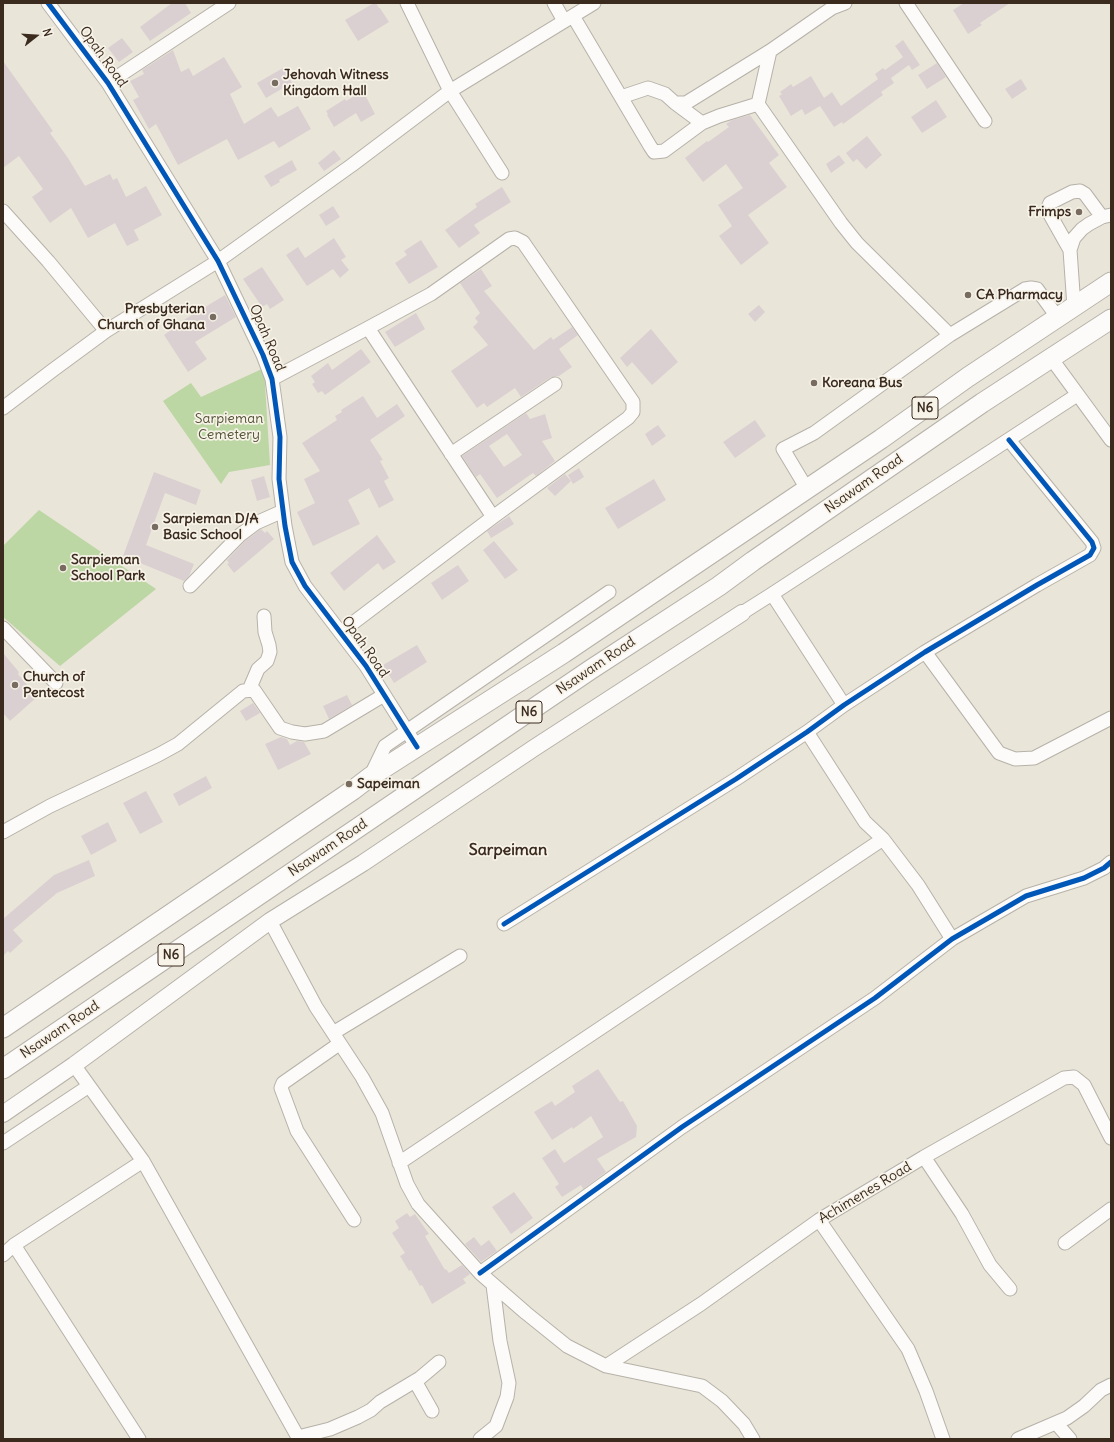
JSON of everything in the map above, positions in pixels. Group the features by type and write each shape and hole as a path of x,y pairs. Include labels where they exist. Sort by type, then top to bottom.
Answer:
{"highway":[{"name":"Nsawam Road","path":"3,1028 353,790 370,777 412,739 564,653 1111,282"},
{"name":"Nsawam Road","path":"3,1069 590,670 719,586 969,412 1111,319"}],"main road":[{"path":"3,1114 74,1065 270,921 363,864 534,748 742,613"}],"street":[{"name":"Opah Road","path":"48,3 108,83 218,261 263,355 272,379 280,437 279,479 292,562 306,586 341,632 412,739"},
{"path":"108,83 229,3"},
{"path":"407,3 450,91 502,172"},
{"path":"554,3 569,19 621,97 654,152 664,151 702,124 719,116 758,104"},
{"path":"3,408 106,331 218,261 352,165 450,91 594,3"},
{"path":"675,103 686,103 770,51 832,8 845,3"},
{"path":"906,3 985,120"},
{"path":"770,51 758,104 841,223 857,243 950,335"},
{"path":"621,97 648,88 665,94 702,124"},
{"path":"1070,250 1048,211 1048,208 1050,203 1072,192 1080,191 1085,194 1106,216 1082,229 1074,238 1070,250 1074,307"},
{"path":"3,211 48,261 106,331"},
{"path":"272,379 431,294 509,239 515,238 523,242 633,402 633,412 628,418 493,517 341,632"},
{"path":"807,489 783,449 814,433 950,335 1025,289 1031,288 1037,289 1058,318"},
{"path":"368,328 493,517"},
{"path":"1051,358 1111,440"},
{"path":"451,454 555,384"},
{"path":"742,613 1077,395"},
{"path":"504,924 736,780 844,705 925,652 1090,555 1094,548 1092,542 1009,440"},
{"path":"190,586 240,535 256,523 283,512"},
{"path":"412,739 609,592"},
{"path":"772,594 844,705"},
{"path":"249,690 258,669 267,661 270,652 265,632 264,616"},
{"path":"3,628 56,683"},
{"path":"925,652 999,753 1015,759 1034,758 1111,718"},
{"path":"3,832 50,806 178,744 243,691 254,690 280,728 305,734 324,731 384,695"},
{"path":"807,732 865,822 883,839 918,885 952,939"},
{"path":"399,1163 883,839"},
{"path":"480,1273 682,1128 875,998 952,939 1026,896 1084,878 1104,868 1111,862"},
{"path":"270,921 316,1007 362,1077 382,1112 406,1184 418,1204 480,1273 567,1346 606,1366 702,1386 722,1400 744,1424 753,1439"},
{"path":"354,1220 297,1131 281,1088 283,1083 336,1038 460,956"},
{"path":"74,1065 143,1161 298,1438 329,1434 371,1410 380,1402 415,1381 439,1362"},
{"name":"Achimenes Road","path":"606,1366 701,1304 819,1220 924,1157 1064,1078 1074,1077 1084,1085 1111,1138"},
{"path":"3,1143 89,1086"},
{"path":"924,1157 962,1214 990,1265 1010,1290"},
{"path":"3,1255 14,1245 143,1161"},
{"path":"1065,1243 1111,1209"},
{"path":"819,1220 908,1349 926,1391 943,1439"},
{"path":"14,1245 139,1439"},
{"path":"480,1439 496,1426 507,1397 509,1383 500,1341 493,1285"},
{"path":"415,1381 432,1411"},
{"path":"1018,1439 1073,1415 1101,1390 1111,1385"},
{"path":"1056,1423 1070,1439"}],"green space":[{"name":"Sarpieman Cemetery","path":"264,368 270,465 229,472 221,484 163,401 191,383 201,397"},
{"name":"Sarpieman School Park","path":"39,510 156,589 60,666 3,617 3,546"}],"building":[{"path":"172,3 185,3 191,13 150,41 140,27"},
{"path":"376,3 380,8 389,22 358,41 345,20"},
{"path":"964,3 1010,3 980,23 982,25 968,34 953,10"},
{"path":"122,38 133,52 119,62 108,48"},
{"path":"903,40 920,65 912,70 909,65 891,78 894,83 881,92 883,95 843,124 842,122 834,127 820,106 805,115 802,109 791,116 779,96 782,94 780,92 791,84 793,87 811,76 824,98 832,92 841,106 878,79 875,74 883,68 885,70 903,57 895,46"},
{"path":"173,50 181,72 189,68 193,76 224,57 242,87 230,94 244,124 271,107 278,117 298,106 311,129 279,148 274,141 238,160 227,139 178,165 156,124 149,129 133,100 139,97 130,81 144,74 142,70"},
{"path":"3,61 53,131 50,133 68,158 85,186 110,174 113,180 117,178 126,197 146,186 162,215 134,230 139,240 127,246 115,223 88,238 71,208 50,223 32,197 43,189 19,156 3,168"},
{"path":"937,63 946,77 927,89 918,75"},
{"name":"Jehovah Witness Kingdom Hall","path":"283,68 292,83 266,98 257,83"},
{"path":"1021,79 1027,89 1012,99 1005,89"},
{"path":"363,91 375,114 361,122 356,113 334,127 326,111 345,99 346,101"},
{"path":"936,100 947,117 922,133 911,117"},
{"path":"750,115 779,155 769,163 787,187 748,215 769,243 741,265 719,236 732,226 718,205 743,188 726,164 703,182 685,158 707,141 708,142 729,127 726,124 732,120"},
{"path":"867,136 882,155 866,169 857,159 853,162 846,153"},
{"path":"334,150 341,159 324,171 318,163"},
{"path":"839,155 845,163 831,173 826,164"},
{"path":"292,160 297,170 279,180 280,182 271,187 264,176"},
{"path":"502,187 511,202 474,225 480,233 459,248 445,230 477,207 475,204"},
{"path":"333,206 340,217 326,226 319,215"},
{"path":"334,238 346,257 341,260 349,270 340,278 333,269 307,286 286,255 298,247 305,258"},
{"path":"421,240 438,267 409,284 395,263 407,255 404,251"},
{"path":"262,267 284,300 270,309 267,304 262,307 243,279"},
{"path":"481,269 492,286 484,291 534,350 551,337 553,340 572,327 578,335 559,349 572,367 559,376 551,377 521,397 515,388 487,407 484,403 477,408 451,371 488,345 473,327 478,322 475,318 480,313 460,283"},
{"path":"225,295 236,317 195,342 207,359 188,372 164,335 187,318"},
{"path":"759,305 765,312 755,322 748,314"},
{"path":"416,313 425,329 395,347 385,332"},
{"path":"651,329 678,362 652,385 632,362 627,367 620,358"},
{"path":"361,349 371,362 325,395 322,391 318,393 312,384 315,382 311,376 328,363 332,370"},
{"path":"363,396 377,418 397,404 405,416 370,440 383,460 380,461 389,478 384,481 394,500 379,508 369,488 348,500 360,524 313,546 297,512 315,503 304,479 320,471 302,443 337,420 335,416 342,412 341,410"},
{"path":"526,413 530,419 545,414 552,438 542,441 555,461 536,476 533,473 497,498 480,474 476,477 462,456","holes":["507,434 522,455 504,467 489,446"]},
{"path":"755,420 766,436 735,458 723,442"},
{"path":"658,425 666,436 652,446 645,434"},
{"path":"579,468 584,477 573,484 568,475"},
{"path":"154,472 201,490 196,505 165,493 146,545 194,564 189,576 184,581 123,556"},
{"path":"565,474 571,481 555,496 547,488"},
{"path":"264,476 270,497 257,501 251,480"},
{"path":"654,479 666,500 618,529 605,508"},
{"path":"509,516 514,524 491,538 487,531"},
{"path":"261,529 265,533 267,531 274,539 234,573 227,564 229,563 227,560 245,541"},
{"path":"377,535 396,562 383,570 378,563 344,591 330,573"},
{"path":"494,541 518,570 505,579 483,550"},
{"path":"458,565 469,581 442,600 431,583"},
{"path":"417,645 427,662 394,683 383,665"},
{"name":"Church of Pentecost","path":"3,653 37,697 10,721 3,713"},
{"path":"347,695 352,705 329,719 323,706"},
{"path":"253,703 260,713 246,721 240,711"},
{"path":"281,737 287,739 290,745 297,741 304,742 311,754 278,770 265,744"},
{"path":"206,776 212,788 179,806 173,794"},
{"path":"146,791 163,822 140,834 123,803"},
{"path":"108,822 117,841 91,855 81,836"},
{"path":"89,860 95,876 57,893 13,930 23,941 10,953 8,951 3,956 3,919 54,875"},
{"path":"598,1069 620,1102 623,1101 637,1126 636,1137 597,1159 606,1172 583,1189 581,1185 562,1197 555,1187 559,1184 542,1158 555,1149 564,1163 603,1137 591,1116 573,1129 572,1127 552,1140 534,1112 552,1101 555,1106 575,1092 572,1086"},
{"path":"514,1192 533,1218 511,1234 492,1207"},
{"path":"407,1213 410,1217 415,1214 429,1234 425,1236 445,1270 446,1269 449,1273 462,1265 470,1274 463,1279 466,1283 432,1304 422,1285 420,1286 411,1270 409,1271 400,1256 405,1253 392,1233 399,1228 395,1221"},
{"path":"474,1237 481,1246 489,1240 497,1251 481,1262 465,1244"}],"cycle path":[{"path":"48,3 108,83 218,261 263,355 272,379 280,437 279,479 285,526 292,562 305,586 366,666 417,747"},
{"path":"504,924 736,779 925,652 1090,555 1094,548 1092,542 1009,440"},
{"path":"480,1273 682,1127 875,998 952,939 1026,896 1084,878 1104,868 1111,862"}],"place":[{"name":"Jehovah Witness Kingdom Hall","path":"275,83"},
{"name":"Frimps","path":"1079,212"},
{"name":"CA Pharmacy","path":"968,295"},
{"name":"Presbyterian Church of Ghana","path":"213,317"},
{"name":"Koreana Bus","path":"814,383"},
{"name":"Sarpieman D/A Basic School","path":"155,527"},
{"name":"Sarpieman School Park","path":"63,568"},
{"name":"Church of Pentecost","path":"15,685"},
{"name":"Sapeiman","path":"349,784"}],"district":[{"name":"Sarpeiman","path":"508,850"}]}
